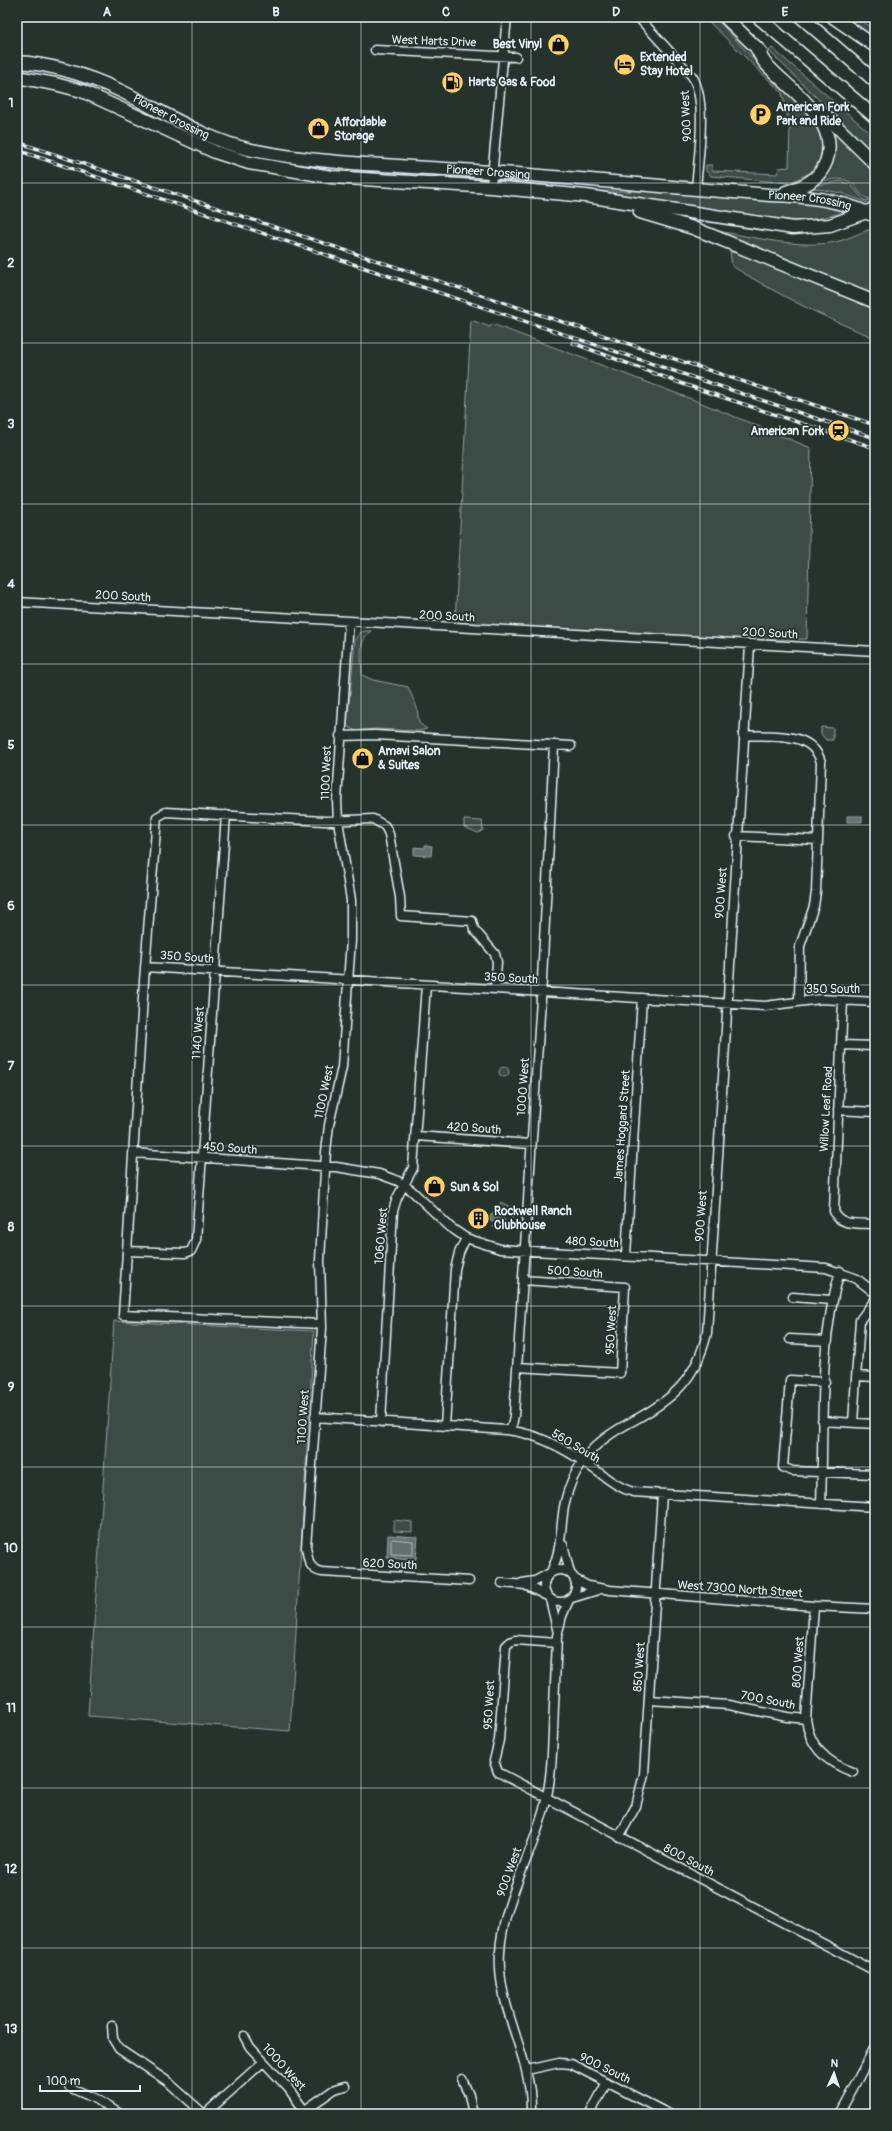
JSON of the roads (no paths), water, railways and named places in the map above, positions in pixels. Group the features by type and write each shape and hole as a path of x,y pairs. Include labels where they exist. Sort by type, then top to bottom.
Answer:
{"highway":[{"path":"725,17 875,164"},
{"path":"758,17 875,117"},
{"path":"801,17 875,81"},
{"path":"833,17 875,46"},
{"path":"756,47 766,64 821,120 829,144 827,157 823,168 812,180 794,190 770,195"},
{"name":"Pioneer Crossing","path":"17,62 60,69 88,78 119,90 202,132 250,150 332,161 492,172 770,195 801,196 828,199 872,212"},
{"name":"Pioneer Crossing","path":"17,77 82,91 215,152 249,162 331,177 491,187 604,198 788,228 805,228 830,225 872,212"},
{"path":"491,187 518,196 596,205 668,219 875,302"}],"street":[{"path":"491,187 507,17"},
{"name":"900 West","path":"638,17 692,76 698,87 700,133 696,189"},
{"name":"West Harts Drive","path":"375,50 516,57"},
{"name":"200 South","path":"17,602 875,652"},
{"name":"1100 West","path":"312,1567 308,1562 306,1547 322,1324 320,1260 325,1167 329,1124 343,1059 352,926 351,900 338,821 340,736 349,622"},
{"name":"900 West","path":"549,1573 558,1556 562,1538 566,1498 575,1473 605,1438 668,1400 690,1374 702,1351 707,1333 710,1260 736,836 750,644"},
{"path":"340,736 375,735 571,746"},
{"path":"743,735 801,739 810,744 817,752 822,767 815,899 800,946 799,1001"},
{"name":"1000 West","path":"511,1430 514,1416 525,1250 554,745"},
{"path":"322,1324 123,1315 145,967 157,817 166,812 338,821 373,819 385,826 389,834 400,897 401,916 472,921 474,929 495,954 497,962 495,989"},
{"name":"1140 West","path":"127,1251 185,1253 191,1251 196,1240 226,815"},
{"path":"736,836 818,840"},
{"name":"350 South","path":"145,967 726,1003 769,1005 821,999 875,1002"},
{"name":"1060 West","path":"381,1422 393,1211 397,1198 414,1168 426,985"},
{"name":"James Hoggard Street","path":"626,1255 642,998"},
{"name":"Willow Leaf Road","path":"844,1000 834,1205 837,1218 846,1222 875,1224"},
{"path":"841,1045 875,1046"},
{"path":"838,1110 875,1112"},
{"name":"420 South","path":"416,1136 531,1144"},
{"name":"450 South","path":"133,1153 325,1167"},
{"name":"480 South","path":"325,1167 370,1171 386,1176 405,1185 417,1194 451,1227 466,1238 492,1247 710,1260 796,1266 840,1271 857,1279 875,1293"},
{"path":"445,1426 455,1269 459,1253 466,1238"},
{"path":"821,1504 824,1382 831,1300 840,1271"},
{"name":"500 South","path":"523,1280 625,1287"},
{"name":"950 West","path":"517,1367 620,1373 625,1287"},
{"path":"793,1297 831,1300"},
{"path":"853,1422 860,1320 875,1300"},
{"path":"790,1339 828,1341"},
{"path":"856,1376 875,1377"},
{"path":"824,1382 790,1380 783,1467 792,1471 823,1470 875,1474"},
{"name":"560 South","path":"315,1417 511,1430 538,1438 562,1448 621,1488 640,1493 875,1507"},
{"path":"822,1420 875,1424"},
{"name":"850 West","path":"619,1837 636,1806 643,1782 662,1494"},
{"name":"900 West","path":"562,1538 572,1576"},
{"name":"620 South","path":"312,1567 322,1572 469,1581"},
{"path":"502,1583 519,1584 536,1589 548,1598 561,1602 570,1599 576,1587 572,1576 559,1570 549,1573 535,1581 519,1584"},
{"path":"548,1598 543,1585 549,1573"},
{"name":"West 7300 North Street","path":"572,1576 588,1586 603,1590 814,1606 875,1609"},
{"name":"West 7300 North Street","path":"570,1599 586,1592 603,1590"},
{"name":"900 West","path":"548,1598 557,1639"},
{"name":"900 West","path":"531,2114 530,2085 527,2070 503,1994 500,1973 500,1952 506,1918 547,1799 551,1776 557,1639 562,1616 570,1599"},
{"name":"800 West","path":"806,1719 814,1606"},
{"name":"950 West","path":"495,1767 494,1761 499,1740 504,1652 508,1644 516,1640 557,1639"},
{"name":"700 South","path":"649,1700 729,1705 787,1717 806,1719 810,1738 818,1752 836,1764 853,1772"},
{"name":"800 South","path":"495,1767 500,1774 875,1971"},
{"path":"112,2026 113,2039 119,2049 167,2081 205,2114 263,2062"},
{"name":"1000 West","path":"244,2036 250,2047 285,2084 306,2112"},
{"path":"839,2114 875,2047"},
{"name":"900 South","path":"527,2070 567,2063 577,2066 669,2114"},
{"path":"462,2079 469,2095 473,2114"},
{"path":"590,2114 607,2082"},
{"path":"306,2112 335,2089 345,2086"},
{"path":"69,2087 96,2099 120,2114"}],"water":[{"path":"847,816 862,816 862,822 847,822"},
{"path":"425,845 432,846 431,856 414,855 414,847 425,848"},
{"path":"492,1213 505,1220 499,1231 493,1227 495,1223 488,1220"},
{"path":"388,1535 418,1537 416,1559 407,1560 387,1557"}],"railway":[{"path":"17,142 875,425"},
{"path":"17,150 875,438"},
{"path":"573,343 680,383 875,448"}],"place":[{"name":"Best Vinyl","path":"558,44"},
{"name":"Extended Stay Hotel","path":"624,64"},
{"name":"Harts Gas & Food","path":"453,82"},
{"name":"American Fork Park and Ride","path":"761,114"},
{"name":"Affordable Storage","path":"318,129"},
{"name":"American Fork","path":"839,431"},
{"name":"Amavi Salon & Suites","path":"362,758"},
{"name":"Sun & Sol","path":"435,1187"},
{"name":"Rockwell Ranch Clubhouse","path":"478,1218"}]}
